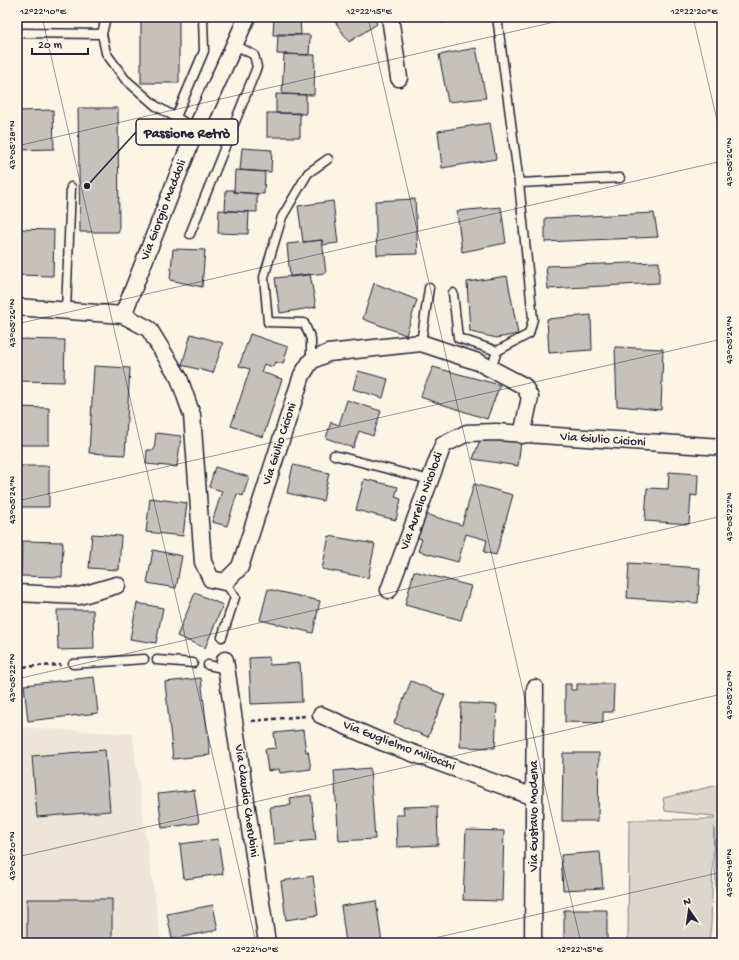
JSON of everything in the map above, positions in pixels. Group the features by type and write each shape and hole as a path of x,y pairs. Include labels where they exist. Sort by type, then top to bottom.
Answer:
{"street":[{"name":"Via Giorgio Maddoli","path":"123,315 196,129 247,17"},
{"path":"390,17 399,78"},
{"path":"17,307 123,315 149,329 179,378 192,414 203,562 211,579 225,582"},
{"path":"311,361 328,353 421,343 478,362 524,386 530,397 522,435"},
{"name":"Via Giulio Cicioni","path":"225,582 240,567 302,375 311,361"},
{"name":"Via Aurelio Nicolodi","path":"389,590 443,445 467,433 496,432 522,435"},
{"name":"Via Giulio Cicioni","path":"522,435 722,448"},
{"path":"17,593 79,596 117,585"},
{"name":"Via Claudio Cherubini","path":"226,664 267,943"},
{"name":"Via Gustavo Modena","path":"533,943 535,688"},
{"name":"Via Guglielmo Miliocchi","path":"321,715 382,742 534,797"}],"lane":[{"path":"106,17 102,34 106,53 125,79 156,106 196,129"},
{"path":"176,117 204,51 204,17"},
{"path":"491,369 497,351 529,334 533,319 519,183 497,17"},
{"path":"17,33 102,34"},
{"path":"190,234 257,67 254,55 235,45"},
{"path":"311,361 311,338 304,323 268,322 264,277 282,217 308,173 328,159"},
{"path":"519,183 620,178"},
{"path":"66,311 71,187"},
{"path":"421,343 429,288"},
{"path":"453,293 458,338 497,351"},
{"path":"334,455 430,480"},
{"path":"222,637 235,597 225,582"},
{"path":"73,664 144,659"},
{"path":"157,660 193,664"},
{"path":"208,665 226,664"}],"path":[{"path":"17,668 73,664"},
{"path":"260,720 321,715"}],"shaded area":[{"path":"17,727 132,734 161,943 17,943"},
{"path":"722,784 722,889 716,890 714,827 710,943 628,943 629,820 714,819 714,816 665,811 663,798"}],"building":[{"path":"141,17 179,17 179,83 141,83"},
{"path":"274,17 300,17 301,35 273,35"},
{"path":"332,17 374,17 377,24 349,42"},
{"path":"440,17 457,17 442,23"},
{"path":"278,34 310,35 309,55 277,54"},
{"path":"476,48 486,98 448,102 439,55"},
{"path":"284,54 315,55 314,95 282,94"},
{"path":"276,94 306,95 306,114 276,113"},
{"path":"78,108 118,108 119,232 80,232"},
{"path":"53,110 54,149 17,150 17,111"},
{"path":"267,113 300,113 300,137 267,137"},
{"path":"490,123 496,159 442,168 438,131"},
{"path":"242,148 272,150 271,172 240,170"},
{"path":"235,170 265,172 264,194 234,192"},
{"path":"226,190 257,194 257,212 225,211"},
{"path":"415,199 418,254 377,255 375,201"},
{"path":"333,201 338,243 322,245 322,240 303,242 298,206"},
{"path":"501,207 506,243 462,252 457,211"},
{"path":"219,210 249,212 248,234 218,233"},
{"path":"654,213 658,237 545,242 545,218"},
{"path":"17,229 54,230 53,276 17,275"},
{"path":"322,240 326,273 290,277 287,244"},
{"path":"173,249 205,250 202,287 170,280"},
{"path":"659,262 659,283 548,289 546,266"},
{"path":"310,274 316,307 280,313 275,278"},
{"path":"507,276 518,334 497,338 470,332 467,282"},
{"path":"374,283 417,300 406,335 363,319"},
{"path":"591,315 592,350 549,353 547,319"},
{"path":"191,334 223,343 213,373 182,365"},
{"path":"250,334 288,347 283,364 275,362 273,367 264,364 261,372 282,379 263,437 231,426 250,369 239,366"},
{"path":"17,339 65,340 64,382 17,381"},
{"path":"615,347 663,349 661,410 617,406"},
{"path":"94,366 130,368 125,455 89,453"},
{"path":"433,367 500,385 487,419 420,397"},
{"path":"358,371 388,379 383,398 353,389"},
{"path":"347,400 381,411 373,436 359,431 353,448 326,438 331,422 339,425"},
{"path":"17,407 49,408 49,445 17,445"},
{"path":"156,433 181,436 177,467 146,464 147,450 154,450"},
{"path":"481,437 521,441 518,466 473,459"},
{"path":"293,465 329,473 323,501 287,493"},
{"path":"17,466 49,466 49,507 17,507"},
{"path":"215,467 249,477 243,496 237,494 227,526 212,522 222,491 209,487"},
{"path":"669,472 698,474 697,496 691,495 689,524 645,521 647,488 668,489"},
{"path":"364,479 398,487 395,497 401,499 396,520 356,510"},
{"path":"474,484 513,495 496,555 484,552 487,540 466,534 458,562 418,551 422,539 415,537 422,513 462,525"},
{"path":"150,498 187,503 183,536 146,532"},
{"path":"92,534 121,536 119,570 89,568"},
{"path":"329,536 375,544 368,578 322,569"},
{"path":"22,541 63,542 62,577 21,576"},
{"path":"153,550 182,556 176,588 147,583"},
{"path":"629,563 700,568 698,603 627,598"},
{"path":"414,571 471,586 461,620 405,605"},
{"path":"268,589 320,601 313,633 260,620"},
{"path":"195,593 223,605 205,648 177,636"},
{"path":"137,603 163,608 156,643 130,639"},
{"path":"57,610 93,610 94,649 58,650"},
{"path":"269,657 270,665 300,663 302,702 251,704 249,658"},
{"path":"94,677 98,713 28,721 24,685"},
{"path":"201,678 210,755 173,759 165,682"},
{"path":"411,681 445,695 428,737 394,723"},
{"path":"565,684 571,684 571,690 577,690 577,684 614,684 613,712 603,712 603,723 565,722"},
{"path":"461,703 497,705 495,748 460,747"},
{"path":"303,730 306,752 308,751 311,769 280,773 279,769 268,771 265,749 276,748 274,733"},
{"path":"105,750 110,811 37,817 32,756"},
{"path":"563,753 599,753 598,821 562,821"},
{"path":"370,768 375,839 339,841 334,771"},
{"path":"194,790 199,823 162,828 158,794"},
{"path":"311,795 316,840 274,844 270,807 291,805 290,798"},
{"path":"437,806 438,845 397,847 396,815 404,815 403,807"},
{"path":"466,830 504,831 502,901 463,900"},
{"path":"218,839 223,874 184,879 180,844"},
{"path":"600,852 603,888 563,890 561,855"},
{"path":"313,876 318,915 286,920 281,881"},
{"path":"27,899 112,899 112,943 27,943"},
{"path":"376,901 382,943 346,943 341,906"},
{"path":"213,905 218,930 172,939 167,914"},
{"path":"564,910 607,910 607,943 564,943"}],"place":[{"name":"Passione Retrò","path":"87,186"}]}
